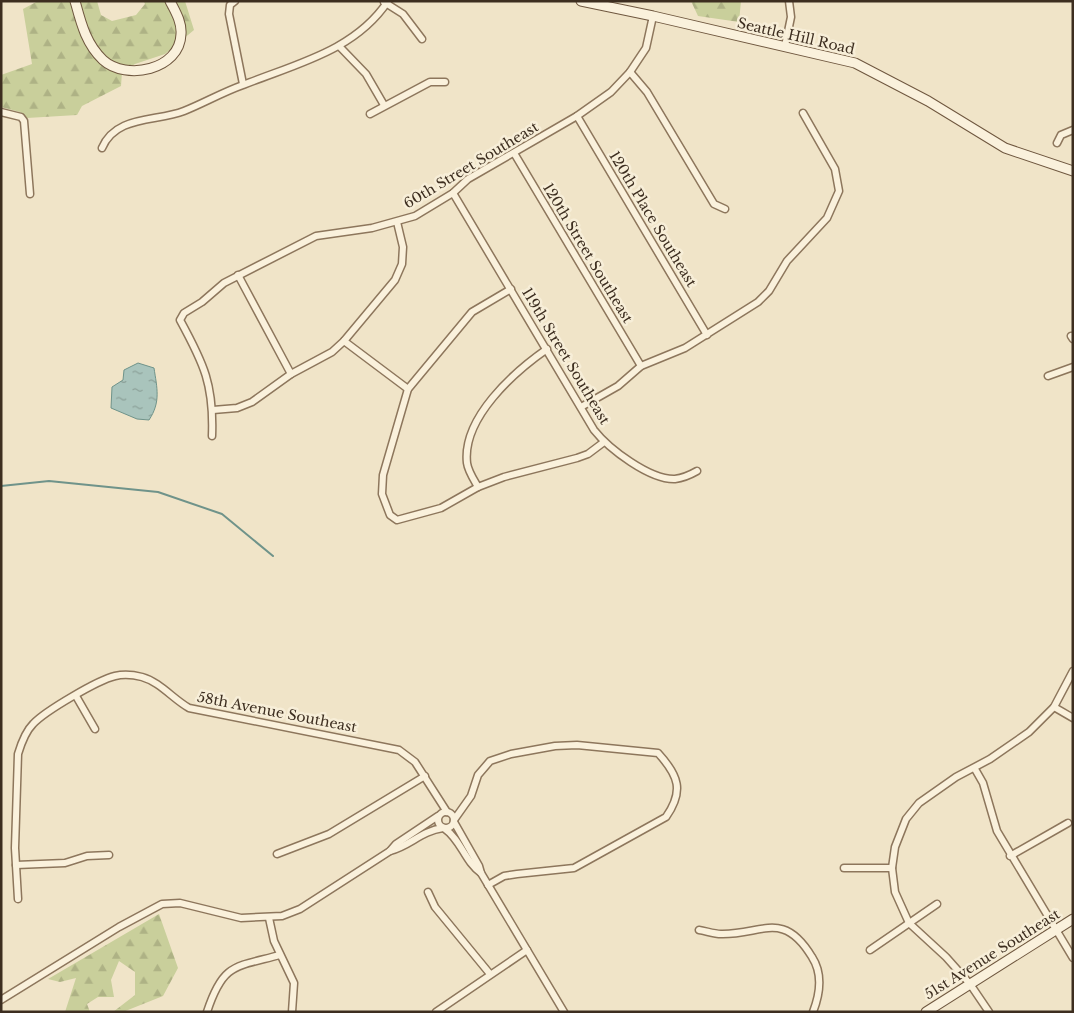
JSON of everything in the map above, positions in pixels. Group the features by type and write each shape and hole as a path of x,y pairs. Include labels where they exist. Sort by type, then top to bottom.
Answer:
{"main road":[{"path":"75,1 87,40 94,51 109,64 120,69 134,70 158,65 172,58 176,52 181,34 180,26 170,1"},
{"name":"Seattle Hill Road","path":"581,1 856,63 928,101 1005,148 1073,172"},
{"name":"51st Avenue Southeast","path":"926,1012 1073,919"}],"street":[{"path":"235,1 230,5 229,14 243,84"},
{"path":"785,46 791,17 789,1"},
{"path":"102,148 106,137 124,125 182,112 243,84 296,66 339,46 369,23 386,2 403,14 422,39"},
{"name":"60th Street Southeast","path":"213,410 208,377 202,360 180,320 184,313 202,302 224,283 316,236 397,222 415,216 452,193 468,179 577,116 611,92 630,72 646,48 653,16"},
{"path":"339,46 366,74 384,105"},
{"path":"630,72 647,92 714,204 725,209"},
{"path":"370,114 430,82 445,82"},
{"path":"1,112 21,116 24,121 30,194"},
{"path":"581,407 618,386 641,366 685,348 707,336 758,302 769,291 787,261 827,218 839,191 835,169 803,112"},
{"name":"120th Place Southeast","path":"577,116 707,336"},
{"path":"1057,143 1062,135 1073,130"},
{"name":"120th Street Southeast","path":"514,153 641,366"},
{"name":"119th Street Southeast","path":"452,193 604,442 633,462 659,476 674,479 697,471"},
{"path":"212,436 213,410 237,408 252,402 291,374 332,352 344,341 395,280 402,264 403,247 397,222"},
{"path":"238,275 291,374"},
{"path":"510,289 472,312 408,389 382,474 382,494 390,515 398,520 441,508 478,488 504,477 588,454 604,442"},
{"path":"344,341 408,389"},
{"path":"478,488 467,464 469,437 475,422 522,367 547,349"},
{"path":"1048,376 1073,367"},
{"path":"989,1012 970,984 946,957 909,923 895,892 892,868 898,835 918,803 956,777 975,769 1029,732 1054,707 1073,671"},
{"name":"58th Avenue Southeast","path":"18,899 16,865 18,754 22,743 33,723 93,686 116,676 142,677 154,682 172,698 190,708 400,750 415,762 448,812"},
{"path":"74,697 95,729"},
{"path":"1054,707 1073,718"},
{"path":"390,850 398,849 421,834 450,827 462,806 471,796 478,775 490,761 511,754 555,746 610,747 658,753 669,766 676,778 678,792 674,805 666,817 585,864 574,868 504,876 488,885"},
{"path":"975,769 983,783 996,831 1073,958"},
{"path":"277,854 329,834 424,776"},
{"path":"438,797 438,824 455,837 475,869 481,873"},
{"path":"1,1000 119,927 162,904 180,903 241,918 269,918 300,908 390,850 438,815 462,806"},
{"path":"448,812 480,866 481,873 564,1012"},
{"path":"1010,856 1068,823"},
{"path":"16,865 65,863 88,856 109,855"},
{"path":"844,868 892,868"},
{"path":"428,892 435,907 490,974"},
{"path":"870,950 937,904"},
{"path":"269,918 274,941 294,983 292,1012"},
{"path":"698,930 722,934 771,927 786,930 798,938 816,964 820,984 818,999 813,1012"},
{"path":"436,1012 527,950"},
{"path":"207,1012 223,975 240,964 280,956"}],"green space":[{"path":"38,1 97,1 101,15 112,21 136,15 145,4 144,1 185,1 194,30 165,54 135,64 122,72 121,86 82,106 77,115 27,118 20,112 1,107 1,75 32,64 23,9"},
{"path":"691,1 741,1 739,22 698,16"},
{"path":"159,914 178,968 163,996 123,1012 113,1012 135,995 135,972 119,961 111,980 114,997 98,997 87,1004 90,1012 65,1012 76,978 60,982 48,979"}],"water":[{"path":"138,363 154,368 157,401 149,420 137,419 111,408 112,387 123,380 124,370"}],"waterway":[{"path":"1,486 49,481 158,492 222,514 273,556"}]}
